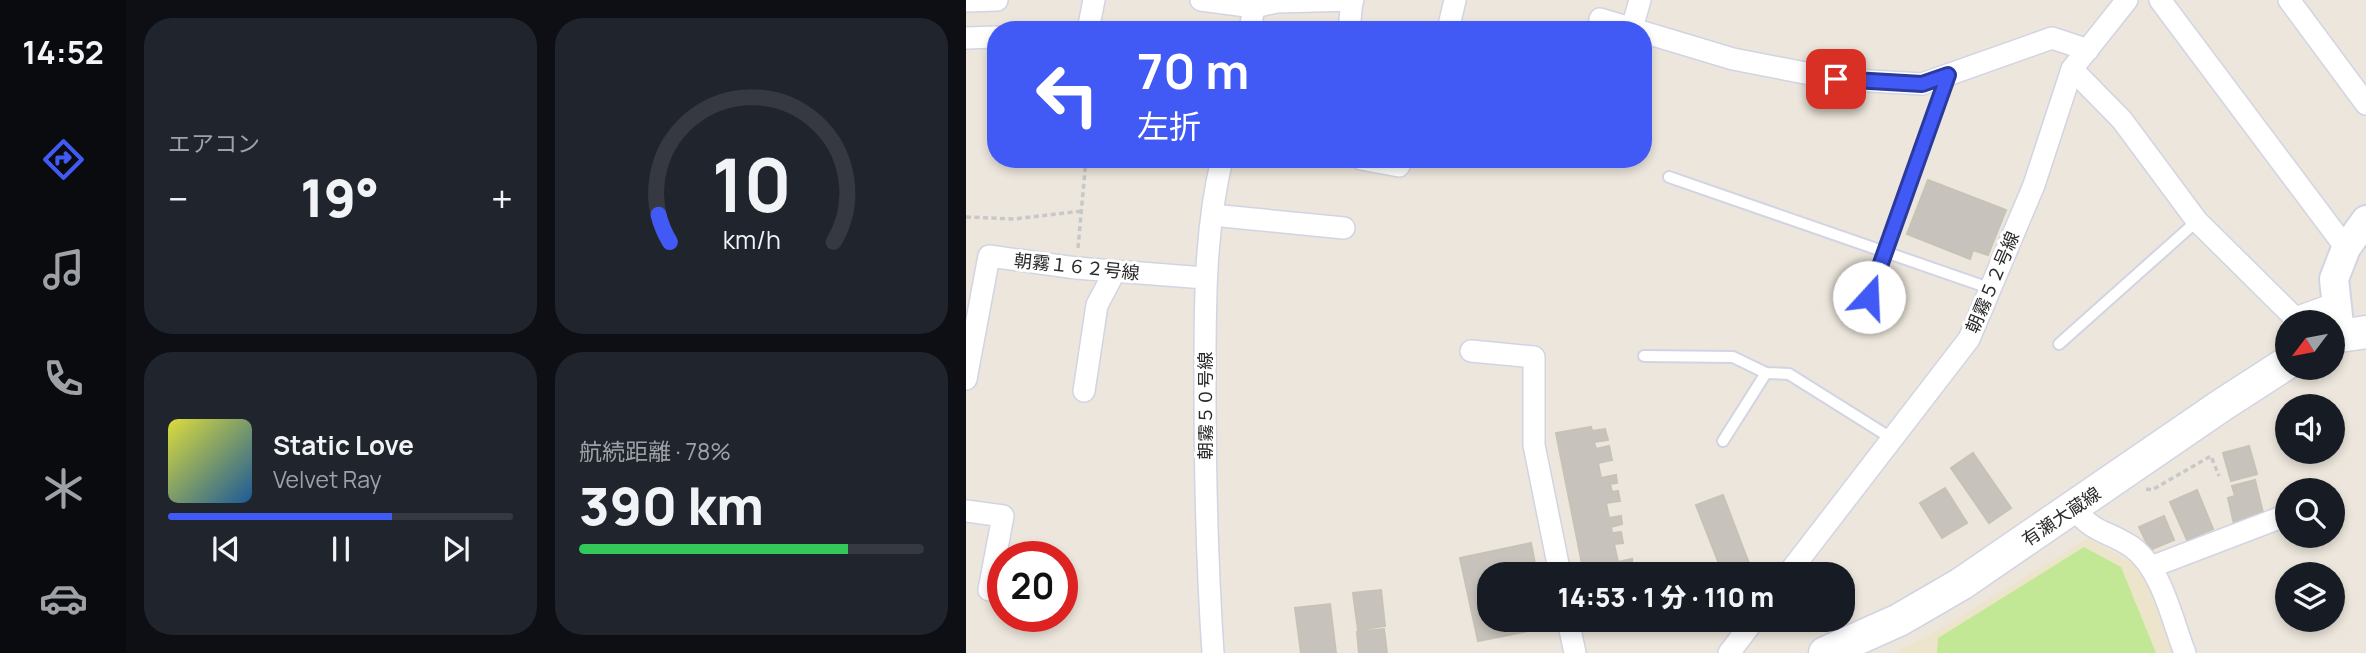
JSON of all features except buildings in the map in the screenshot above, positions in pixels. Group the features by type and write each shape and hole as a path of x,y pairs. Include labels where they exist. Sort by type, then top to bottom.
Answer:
{"main road":[{"name":"有瀬大蔵線","path":"1825,653 1910,614 1961,584 2275,371"}],"street":[{"path":"966,1 997,0"},
{"path":"1089,21 1094,0"},
{"path":"1201,0 1254,7 1293,1 1352,0 1350,21"},
{"path":"1638,21 1640,0"},
{"name":"朝霧５２号線","path":"1797,562 1969,339 2034,185 2072,69 2127,0"},
{"path":"2160,0 2346,248"},
{"path":"2289,0 2366,104"},
{"path":"1452,21 1460,2"},
{"path":"1252,21 1254,7"},
{"path":"1600,19 1607,21"},
{"path":"1652,35 1733,59 1836,79 1922,84 2052,38 2088,50"},
{"path":"966,38 987,37"},
{"path":"2072,69 2122,120 2197,221 2295,317 2337,303"},
{"name":"朝霧５０号線","path":"1213,653 1205,522 1205,278 1220,168"},
{"path":"1212,215 1344,228"},
{"path":"2346,334 2337,303 2334,279 2346,248 2366,220"},
{"name":"朝霧１６２号線","path":"966,379 989,256 1076,268 1205,278"},
{"path":"1084,391 1097,305 1115,271"},
{"path":"1471,351 1535,357 1534,445 1558,562"},
{"path":"2074,509 2089,527 2132,547 2151,567 2185,653"},
{"path":"966,511 1003,516 998,541"},
{"path":"2151,567 2275,519"},
{"path":"1571,632 1575,653"},
{"path":"1729,653 1745,632"}],"lane":[{"path":"1861,319 1948,75"},
{"path":"1669,177 1992,289"},
{"path":"2059,344 2197,221"},
{"path":"1644,356 1733,357 1766,373 1788,374 1891,438"},
{"path":"1723,441 1766,373"}],"path":[{"path":"1076,268 1085,168"},
{"path":"966,217 1014,219 1082,211"},
{"path":"2141,488 2152,490 2211,456 2219,476"}],"shaded area":[{"path":"2088,538 2142,569 2174,653 1894,653 1940,629"}],"green space":[{"path":"2084,547 2121,567 2156,653 1937,653 1938,638"}],"route":[{"path":"1836,79 1922,84 1948,75 1869,297"}]}
